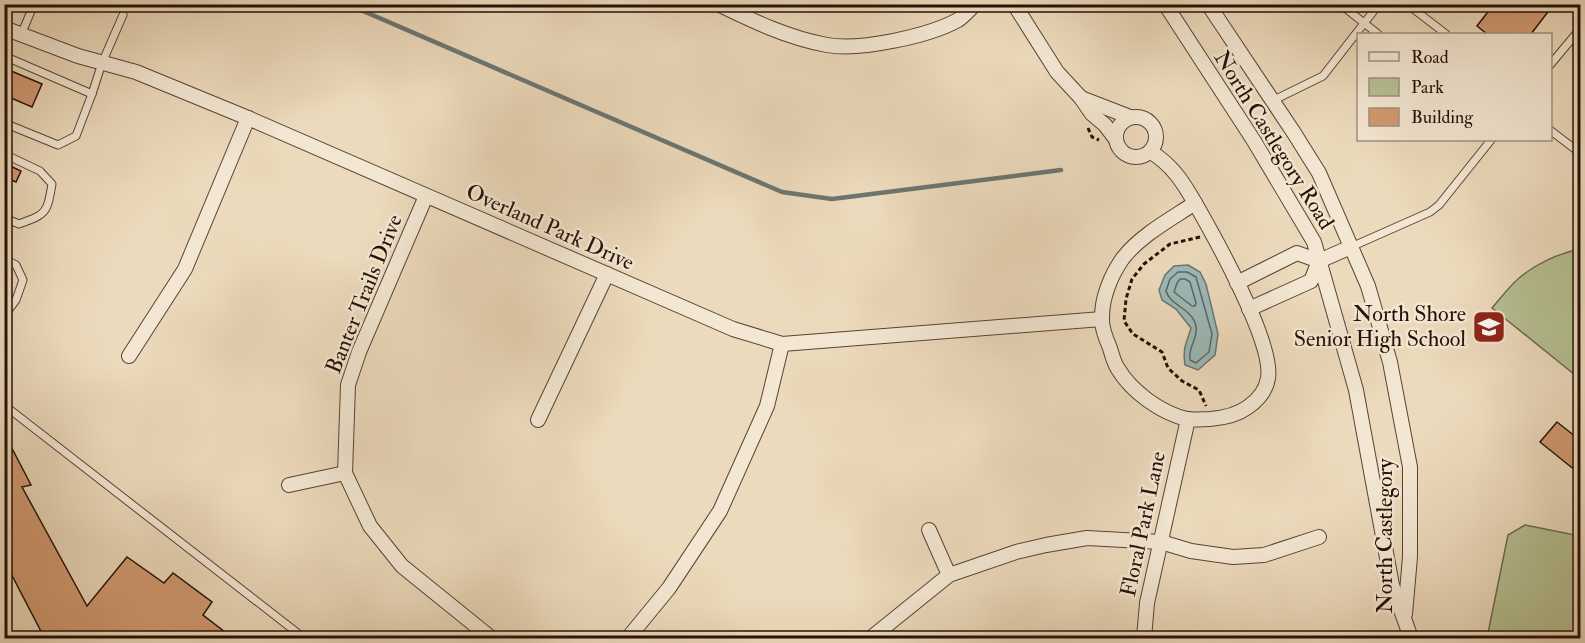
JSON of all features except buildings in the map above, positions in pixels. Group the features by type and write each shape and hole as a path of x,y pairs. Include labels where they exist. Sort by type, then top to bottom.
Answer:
{"street":[{"path":"718,4 788,35 829,45 868,44 915,36 958,19 975,4"},
{"path":"1014,4 1057,72 1082,98 1092,114 1105,124 1117,145 1128,156 1142,157 1151,152 1156,138 1152,125 1144,118 1130,117 1082,98"},
{"name":"North Castlegory Road","path":"1165,4 1254,141 1314,242 1356,390 1392,585 1404,619"},
{"name":"North Castlegory Road","path":"1208,4 1272,101"},
{"name":"Overland Park Drive","path":"4,28 78,56 136,72 248,118 733,329 782,344 1101,319"},
{"name":"North Castlegory","path":"1272,101 1319,173 1368,286 1390,362 1410,467 1410,557 1404,619 1411,639"},
{"path":"1115,138 1119,124 1130,117"},
{"path":"129,356 185,269 248,118"},
{"path":"1151,152 1164,160 1179,176 1195,203 1212,232 1261,339 1269,376 1264,391 1241,413 1188,419 1159,407 1130,386 1117,368 1101,319 1110,279 1124,257 1148,235 1195,203"},
{"name":"Banter Trails Drive","path":"426,196 359,352 348,385 345,473 370,526 402,566 491,639"},
{"path":"1237,283 1298,253 1319,261 1351,247"},
{"path":"1249,309 1311,281 1319,261"},
{"path":"538,420 607,274"},
{"path":"627,639 669,588 720,511 767,406 782,344"},
{"name":"Floral Park Lane","path":"1144,639 1147,603 1188,419"},
{"path":"289,485 345,473"},
{"path":"929,530 950,575"},
{"path":"871,639 950,575 1016,552 1087,538 1161,542 1191,551 1233,557 1264,555 1319,537"}],"lane":[{"path":"21,35 34,4"},
{"path":"1340,4 1377,33"},
{"path":"1272,101 1323,75 1379,4"},
{"path":"1407,4 1445,33"},
{"path":"4,123 58,146 76,136 102,63 123,15"},
{"path":"1552,64 1581,29"},
{"path":"4,56 92,94"},
{"path":"1552,131 1581,153"},
{"path":"1351,247 1430,213 1490,141"},
{"path":"4,154 40,171 52,184 48,208 42,216 20,224 4,218"},
{"path":"4,259 16,265 23,280 16,300 4,316"},
{"path":"4,405 304,639"}],"path":[{"path":"1212,232 1170,244 1144,264 1132,279 1126,299 1124,321 1133,334 1162,352 1168,368 1175,375 1199,390 1212,418"}],"green space":[{"path":"1580,249 1580,379 1492,308 1514,283 1531,269 1555,257"},
{"path":"1525,525 1580,536 1580,638 1487,638 1508,535"}],"water":[{"path":"1188,265 1200,272 1206,284 1218,334 1215,355 1198,370 1185,365 1184,359 1191,328 1176,309 1162,300 1159,290 1165,275 1174,266"}],"waterway":[{"path":"347,4 782,192 832,199 1061,170"}],"place":[{"name":"North Shore Senior High School","path":"1489,327"}]}
